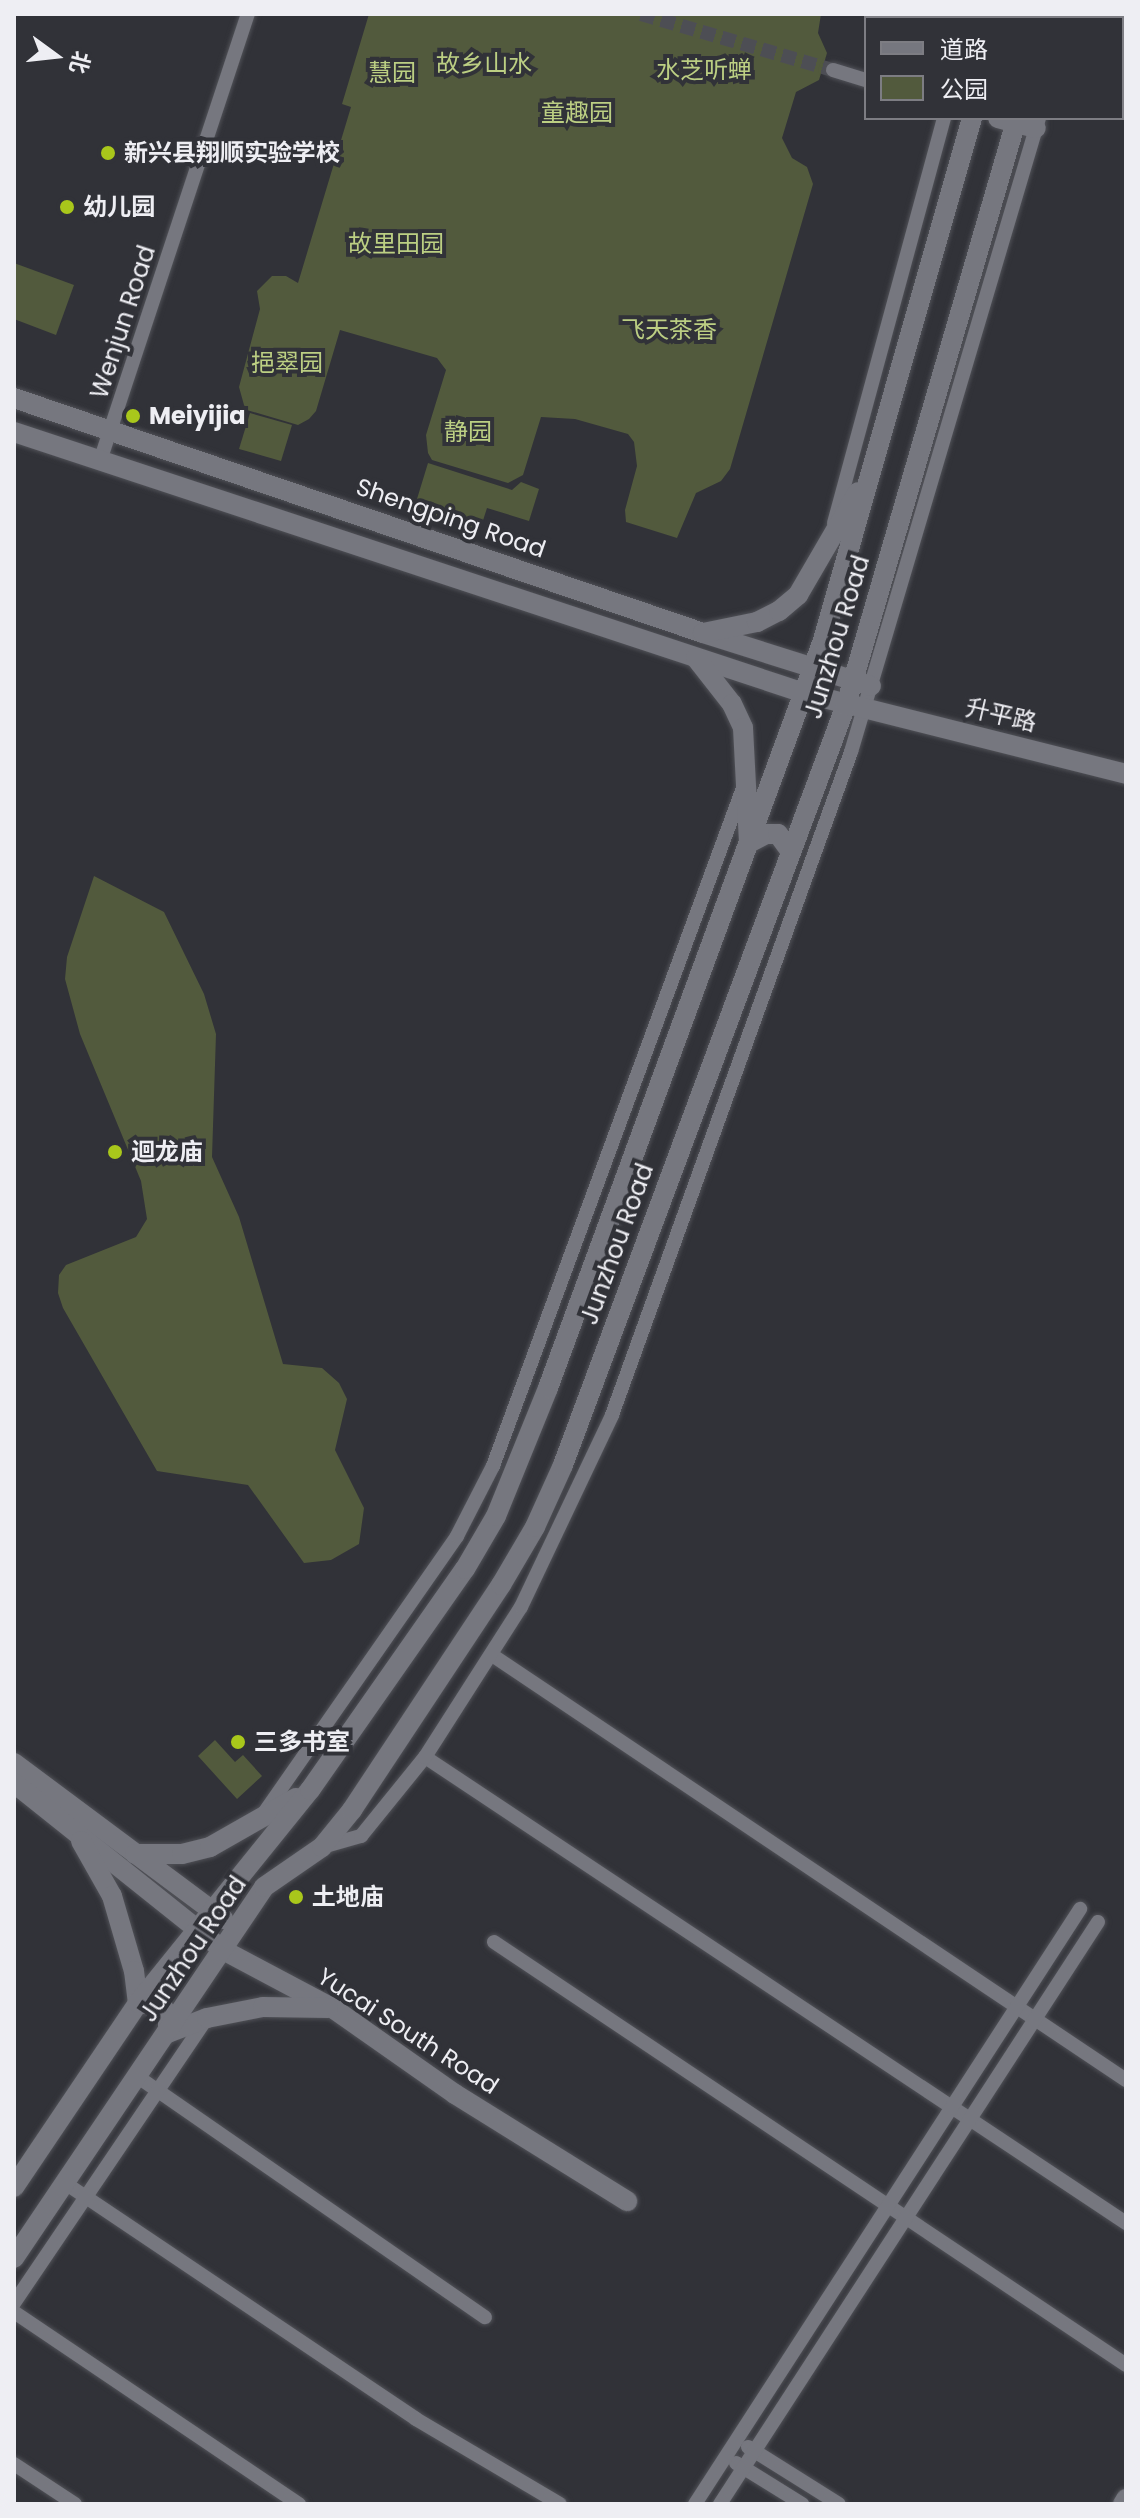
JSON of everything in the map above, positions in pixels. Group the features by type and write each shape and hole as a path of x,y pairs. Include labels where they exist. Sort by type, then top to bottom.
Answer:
{"main road":[{"name":"Junzhou Road","path":"14,2187 138,2003 310,1790 465,1569 496,1516 548,1388 813,669 971,120"},
{"path":"1010,120 1037,123"},
{"name":"Junzhou Road","path":"14,2258 264,1887 322,1847 369,1783 501,1585 535,1527 563,1465 791,852 855,708 1010,120"},
{"name":"Shengping Road","path":"14,398 703,633 862,684"},
{"path":"14,432 855,708"},
{"path":"703,633 757,622 779,611 798,595 871,471"},
{"path":"696,658 732,704 743,728 747,756 745,784 749,843 766,834 778,834 791,852"},
{"name":"升平路","path":"855,708 1126,774"},
{"path":"14,1763 236,1929"},
{"name":"Yucai South Road","path":"14,1783 223,1950 334,2009 455,2094 627,2201"},
{"path":"135,1854 182,1854 210,1847 310,1790"},
{"path":"75,1830 112,1896 134,1971 138,2003 162,2006 168,2015 168,2033 207,2018 277,2006 334,2009"},
{"path":"1123,2504 1126,2499"}],"street":[{"name":"Wenjun Road","path":"100,461 248,14"},
{"path":"833,70 864,79"},
{"path":"831,536 943,120"},
{"path":"862,684 1037,123"},
{"path":"322,1847 361,1836 425,1757 521,1607 612,1415 817,849 855,708"},
{"path":"258,1822 457,1536 493,1466 745,784"},
{"path":"492,1655 1126,2080"},
{"path":"425,1757 1126,2223"},
{"path":"695,2504 1080,1909"},
{"path":"720,2504 1098,1922"},
{"path":"494,1942 1126,2365"},
{"path":"14,2303 207,2018"},
{"path":"138,2077 485,2317"},
{"path":"65,2183 416,2419 560,2504"},
{"path":"14,2312 299,2504"},
{"path":"736,2440 839,2504"},
{"path":"725,2456 802,2504"},
{"path":"14,2464 75,2504"}],"green space":[{"path":"369,14 821,14 818,33 827,53 819,80 796,92 782,138 792,158 807,167 813,184 730,469 721,481 696,493 677,538 626,522 625,510 637,466 634,442 628,434 575,419 541,417 523,475 508,483 432,460 426,435 446,370 437,358 340,330 316,411 309,419 298,425 247,410 244,405 239,387 260,309 257,291 272,276 286,276 298,283 351,107 342,104"},
{"path":"14,263 74,285 56,335 14,319"},
{"path":"250,413 292,425 281,461 239,449"},
{"path":"428,463 512,490 521,482 539,489 529,521 487,508 479,533 413,512"},
{"path":"94,876 164,912 204,994 216,1034 212,1157 239,1217 283,1364 322,1368 339,1383 347,1399 335,1450 364,1508 359,1544 331,1560 304,1563 248,1485 157,1471 63,1308 58,1293 59,1275 66,1265 136,1237 147,1219 141,1181 80,1034 65,979 67,957"},
{"path":"215,1740 235,1762 243,1755 262,1776 237,1799 198,1756"}],"tunnel":[{"path":"641,14 833,70"}],"place":[{"name":"新兴县翔顺实验学校","path":"108,153"},
{"name":"幼儿园","path":"67,207"},
{"name":"Meiyijia","path":"133,416"},
{"name":"迴龙庙","path":"115,1152"},
{"name":"三多书室","path":"238,1742"},
{"name":"土地庙","path":"296,1897"}],"park label":[{"name":"故乡山水","path":"484,64"},
{"name":"水芝听蝉","path":"704,70"},
{"name":"慧园","path":"392,73"},
{"name":"童趣园","path":"577,113"},
{"name":"故里田园","path":"396,244"},
{"name":"飞天茶香","path":"669,330"},
{"name":"挹翠园","path":"287,363"},
{"name":"静园","path":"468,432"}]}
